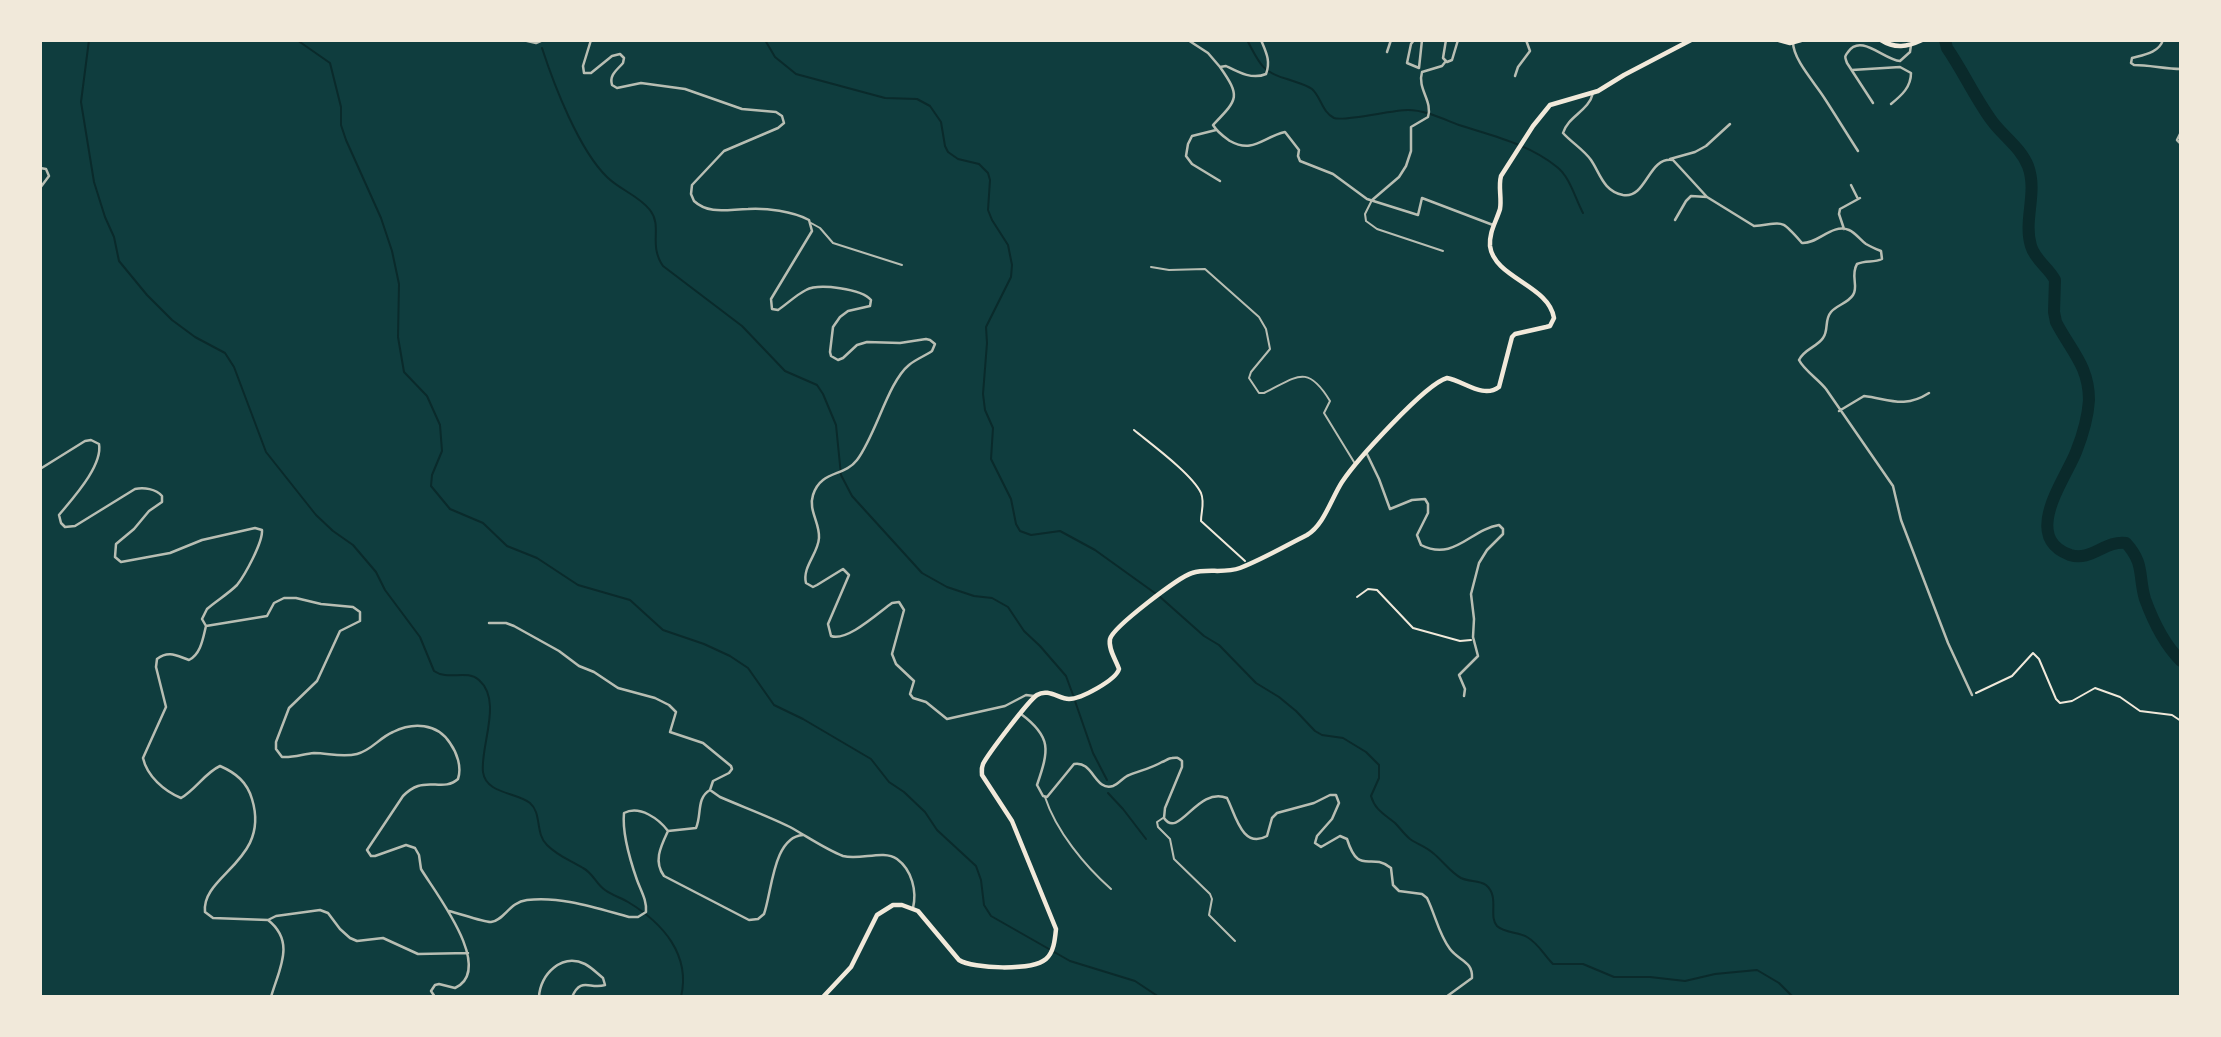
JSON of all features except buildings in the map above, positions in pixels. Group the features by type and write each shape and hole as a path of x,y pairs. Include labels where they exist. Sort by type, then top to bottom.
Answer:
{"main road":[{"path":"822,997 850,967 877,915 893,905 902,905 922,915 959,960 966,964 1032,965 1048,958 1055,943 1056,929 1018,833 982,775 984,763 1035,696 1046,692 1068,699 1077,698 1117,675 1119,669 1110,639 1122,623 1170,586 1190,574 1230,571 1249,564 1315,529 1355,464 1394,422 1443,379 1452,379 1483,392 1495,391 1501,383 1512,337 1546,327 1554,318 1550,306 1495,257 1490,246 1490,233 1500,204 1501,176 1550,105 1592,93 1691,40"},
{"path":"1779,40 1801,40"},
{"path":"1881,40 1893,47 1911,45 1922,40"}],"street":[{"path":"523,40 536,43 543,40"},
{"path":"591,40 583,66 584,73 591,73 612,56 620,54 624,58 623,63 613,73 611,80 612,85 617,88 641,83 685,89 742,109 776,112 782,116 784,122 778,128 731,147 717,157 692,185 692,198 706,209 768,210 802,216 811,223 810,236 771,299 772,309 778,310 805,290 817,287 830,287 869,297 870,306 844,313 832,327 830,352 834,359 838,360 858,345 867,342 930,340 935,346 932,351 910,364 898,377 859,458 852,465 823,479 813,495 811,504 819,537 805,573 806,583 813,587 843,569 848,572 849,578 828,624 831,636 847,636 892,603 900,602 904,610 892,654 896,664 915,683 910,694 913,698 926,702 947,719 1005,706 1026,695 1035,696"},
{"path":"1188,40 1208,54 1234,87 1234,101 1213,125 1220,135 1240,146 1248,147 1285,132 1299,150 1300,161 1333,174 1371,201 1418,215 1422,198 1494,225"},
{"path":"1220,67 1226,65 1251,76 1266,74 1269,66 1261,40"},
{"path":"1387,52 1391,40"},
{"path":"1414,40 1407,62 1419,68 1422,40"},
{"path":"1446,40 1443,58 1446,61"},
{"path":"1371,201 1399,177 1409,157 1411,127 1425,120 1429,113 1419,80 1422,72 1452,60 1458,40"},
{"path":"1515,76 1530,51 1526,40"},
{"path":"2163,40 2154,51 2132,58 2131,62 2134,65 2181,69"},
{"path":"1793,42 1793,49 1806,74 1858,151"},
{"path":"1873,103 1845,57 1855,45 1861,44 1893,61 1900,61 1910,52 1911,45"},
{"path":"1852,71 1882,67 1907,68 1911,73 1911,83 1891,104"},
{"path":"1592,93 1591,103 1565,127 1563,133 1590,158 1604,184 1625,195 1634,193 1660,163 1706,146 1730,124"},
{"path":"1216,130 1192,136 1186,156 1192,164 1220,181"},
{"path":"2181,132 2177,140 2181,144"},
{"path":"1670,159 1679,164 1707,197 1754,226 1781,222 1802,243 1808,243 1824,233 1848,229 1865,244 1881,251 1882,259 1864,260 1857,264 1853,275 1855,290 1852,297 1831,312 1826,319 1826,333 1822,340 1801,355 1799,360 1817,377 1893,486 1901,520 1948,643 1972,695"},
{"path":"40,168 46,169 50,176 40,188"},
{"path":"1844,229 1840,209 1859,199 1851,185"},
{"path":"1675,220 1691,196 1707,197"},
{"path":"1839,411 1864,396 1896,403 1910,401 1929,393"},
{"path":"40,469 85,442 91,440 99,444 99,455 85,483 59,515 65,527 75,526 135,489 145,488 159,492 162,502 149,511 116,544 115,557 121,562 170,553 210,538 255,528 262,530 262,541 242,578 203,614 202,620 206,626 199,651 194,658 189,660 171,653 163,654 157,659 156,667 166,707 145,750 144,764 153,778 181,798 192,792 214,769 220,766 231,771 247,784 257,818 255,832 240,860 207,896 205,912 213,918 268,920 276,916 320,910 328,913 340,929 357,940 383,938 418,954 468,953"},
{"path":"1366,452 1390,509 1419,498 1429,503 1428,513 1417,535 1421,545 1432,550 1446,549 1456,547 1491,526 1499,525 1503,529 1503,534 1487,550 1479,563 1473,583 1471,594 1478,656 1459,675 1465,689 1464,696"},
{"path":"206,626 267,616 274,603 284,598 296,597 357,609 361,615 360,621 340,631 317,681 289,708 276,742 276,749 282,757 312,753 345,756 366,751 394,731 414,725 427,727 444,735 449,741 459,766 458,779 450,785 418,785 408,791 366,850 370,856 375,856 406,845 415,848 421,869 466,943 469,968 462,984 456,988 435,985 431,991 435,997"},
{"path":"489,623 506,623 559,651 618,688 641,692 669,705 676,712 670,732 703,743 731,766 729,774 713,781 710,790 702,798 696,828 668,831"},
{"path":"1021,714 1037,727 1046,740 1044,766 1037,785 1045,796 1074,764 1086,766 1100,784 1112,786 1128,775 1147,770 1170,758 1178,758 1182,761 1182,767 1165,808 1164,818 1167,823 1172,825 1178,822 1200,802 1220,795 1227,798 1239,828 1246,836 1262,839 1267,836 1272,818 1278,813 1336,795 1339,803 1332,819 1317,835 1315,843 1321,847 1340,836 1344,837 1354,857 1385,863 1391,868 1393,885 1399,891 1422,894 1427,898 1451,951 1471,966 1472,978 1446,997"},
{"path":"710,790 849,858 895,858 913,882 915,899 912,909"},
{"path":"447,910 493,922 519,902 560,900 638,917 646,912 646,902 630,855 624,813 630,810 641,811 658,820 668,831"},
{"path":"668,831 657,860 659,870 664,876 748,920 758,919 764,914 783,846 793,837 803,835"},
{"path":"268,920 282,936 285,950 271,997"},
{"path":"539,997 539,987 547,973 565,962 585,964 603,978 605,985 580,986 572,997"}],"lane":[{"path":"1371,201 1366,221 1377,229 1443,251"},
{"path":"811,223 834,243 902,265"},
{"path":"1151,267 1169,270 1205,269 1259,317 1266,329 1270,349 1251,372 1249,378 1253,387 1259,393 1264,393 1297,377 1313,378 1330,401 1324,413 1355,464"},
{"path":"1045,796 1085,864 1111,889"},
{"path":"1164,818 1157,822 1158,827 1170,839 1174,859 1210,894 1212,899 1209,915 1235,941"}],"path":[{"path":"1134,430 1192,481 1201,493 1201,520 1249,564"},
{"path":"1357,597 1373,589 1385,597 1413,628 1460,641 1475,642"},
{"path":"1972,695 2012,676 2033,653 2039,659 2060,703 2072,701 2095,688 2120,697 2140,711 2172,715 2181,721"}],"waterway":[{"path":"89,40 81,102 94,182 114,237 119,261 172,320 195,337 225,353 234,367 266,452 316,515 353,545 376,572 385,590 420,637 434,671 445,675 469,675 479,680 486,689 490,711 483,761 485,779 495,789 530,803 534,807 541,835 547,845 586,870 605,890 641,910 663,930 678,954 682,967 681,997"},
{"path":"297,40 330,63 341,107 341,125 381,218 392,251 399,284 398,337 404,372 427,396 440,425 442,451 432,475 431,486 450,509 483,523 507,546 537,558 578,585 630,600 663,630 704,644 748,668 774,705 871,759 889,782 925,812 937,830 976,866 984,905 991,916 1070,961 1135,981 1159,997"},
{"path":"765,40 775,57 796,74 885,98 917,99 930,106 941,122 948,152 958,159 979,164 988,173 988,210 1008,245 1012,265 1011,277 986,327 983,394 985,410 993,428 991,459 1011,499 1020,531 1031,535 1060,531 1095,550 1159,596 1204,636 1219,645 1256,683 1279,697 1315,731 1322,735 1343,738 1366,752 1379,765 1379,778 1371,796 1377,808 1410,839 1430,851 1457,876 1486,885 1492,895 1493,917 1497,926 1524,935 1538,946 1553,964 1583,964 1614,977 1685,981 1715,974 1757,970 1779,983 1793,997"},
{"path":"1247,40 1266,69 1312,89 1334,118 1408,110 1421,112 1535,152 1562,171 1583,213"},
{"path":"1945,40 1947,48 1986,112 1996,127 2021,153 2028,166 2032,186 2029,226 2031,246 2055,280 2056,322 2086,378 2089,400 2084,426 2076,452 2050,507 2047,522 2049,535 2056,547 2070,555 2078,556 2126,543 2139,564 2145,599 2155,624 2181,661"},
{"path":"542,48 560,98 587,151 607,177 640,200 654,216 656,250 663,266 742,326 785,371 817,385 836,425 841,475 852,496 922,573 947,587 974,596 992,598 1008,607 1024,631 1066,676 1073,695"},
{"path":"1075,701 1093,753 1107,780"},
{"path":"1108,793 1146,839"}]}
